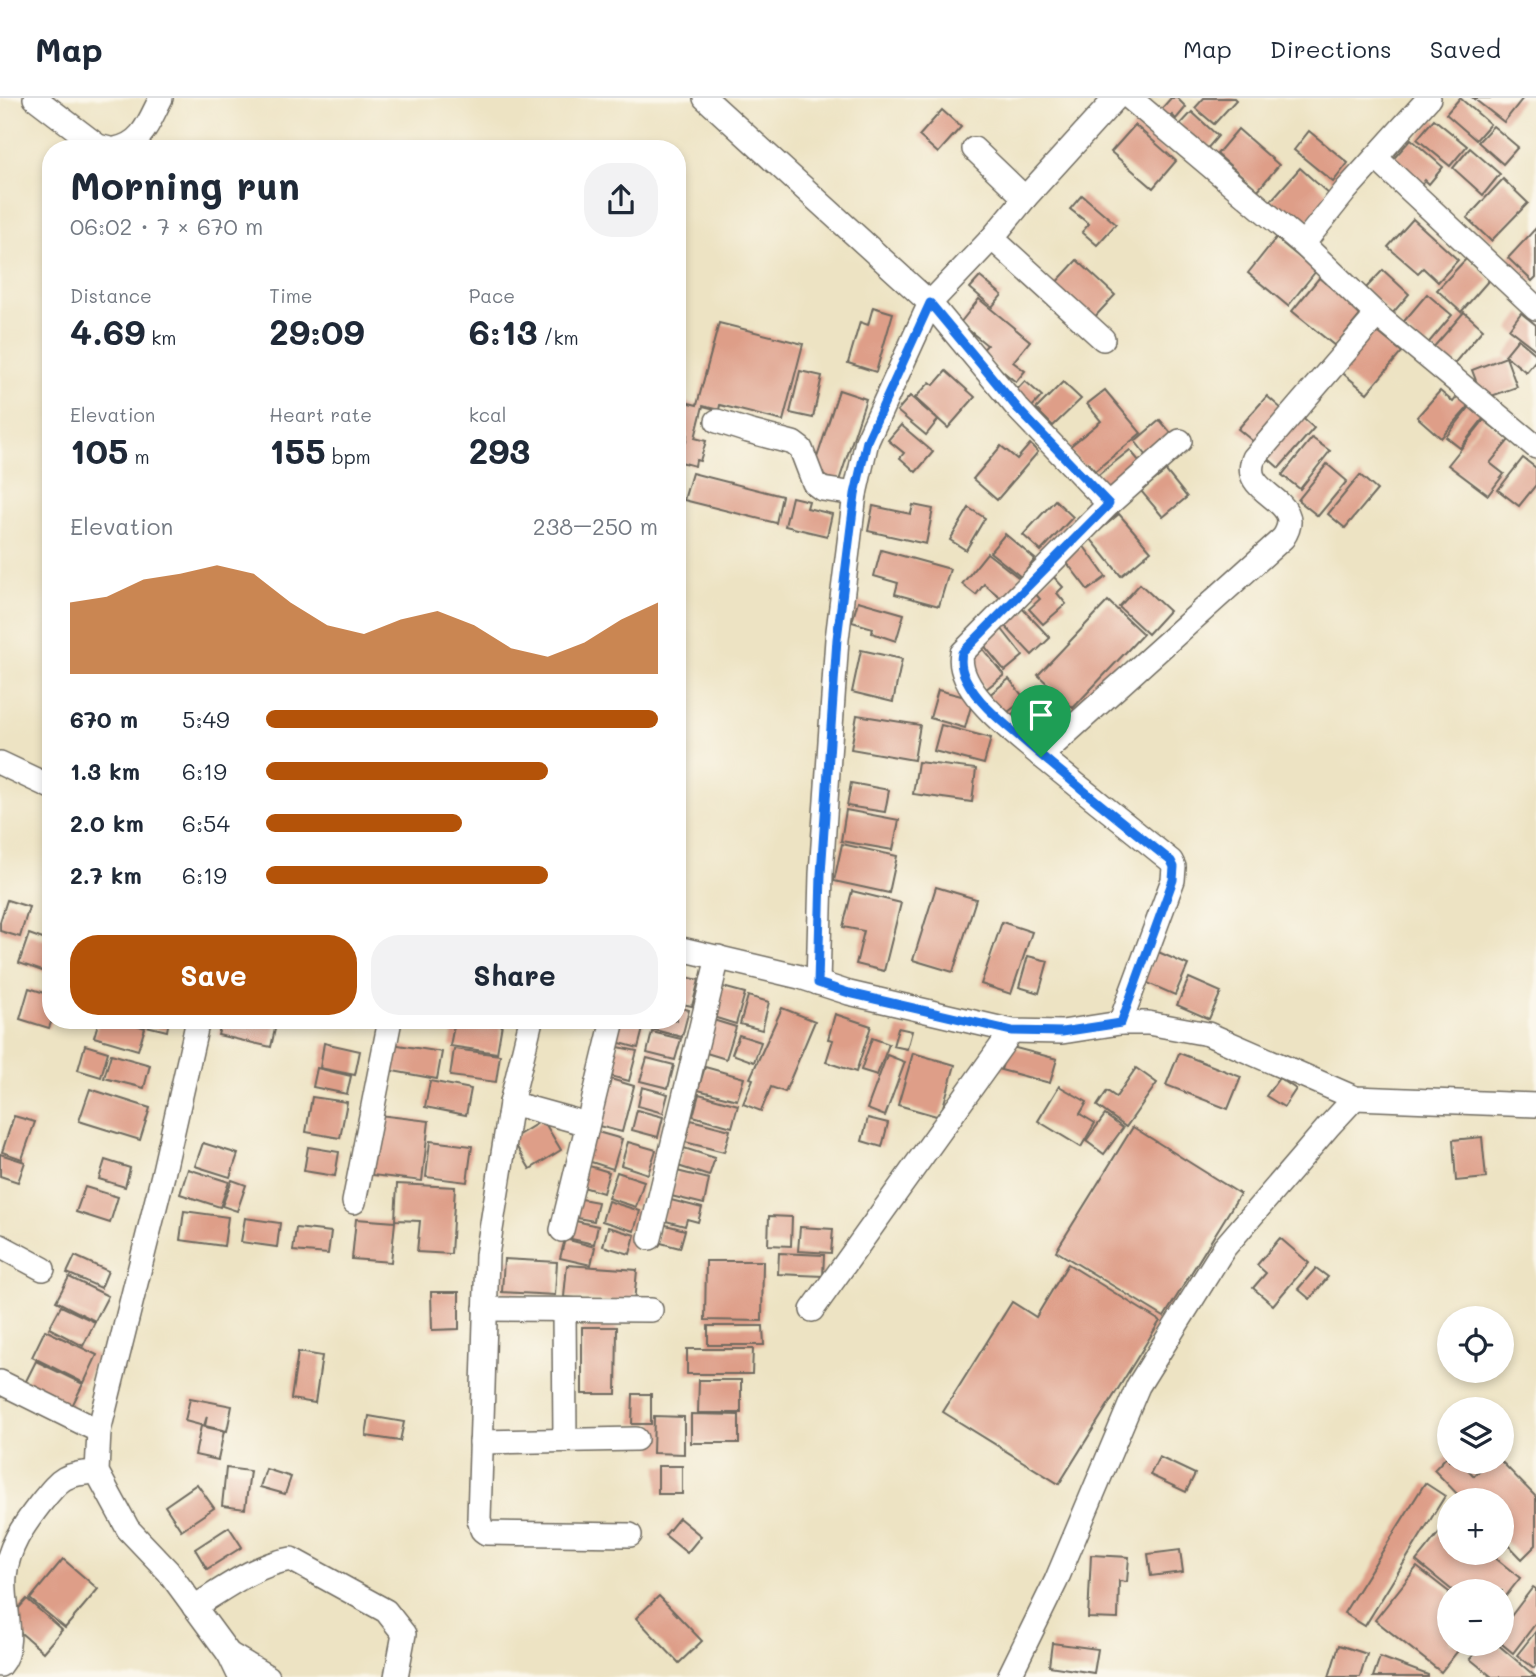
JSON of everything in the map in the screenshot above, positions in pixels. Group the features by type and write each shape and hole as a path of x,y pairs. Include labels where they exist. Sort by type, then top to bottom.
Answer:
{"street":[{"path":"35,98 90,140"},
{"path":"137,140 161,98"},
{"path":"705,98 930,303 1019,410 1109,504"},
{"path":"818,983 821,874 837,639 855,494 867,441 930,303 992,239 1025,198 1116,98"},
{"path":"1130,98 1303,244 1377,315 1536,447"},
{"path":"1303,244 1347,189 1429,98"},
{"path":"974,149 1025,198"},
{"path":"1376,158 1536,308"},
{"path":"992,239 1103,339"},
{"path":"1041,757 1283,538 1291,527 1291,519 1287,511 1259,485 1251,473 1251,465 1254,458 1377,315"},
{"path":"718,421 793,443 801,449 814,483 822,489 855,494"},
{"path":"1121,1023 1173,880 1174,867 1171,861 995,717 967,681 961,668 962,653 1109,504 1180,441"},
{"path":"0,763 42,783"},
{"path":"686,950 849,993 1012,1031 1062,1032 1121,1023 1148,1023 1208,1034 1355,1098 1536,1105"},
{"path":"650,1238 718,957"},
{"path":"196,1029 163,1175 99,1431 97,1472 128,1529 168,1571 229,1654 240,1677"},
{"path":"354,1202 388,1029"},
{"path":"529,1029 511,1103 487,1255 479,1519 482,1530 486,1533 630,1535"},
{"path":"562,1230 611,1029"},
{"path":"812,1310 1012,1031"},
{"path":"1009,1677 1056,1581 1138,1386 1224,1248 1355,1098"},
{"path":"511,1103 587,1124"},
{"path":"0,1246 43,1269"},
{"path":"485,1309 651,1310"},
{"path":"564,1311 565,1440"},
{"path":"0,1382 99,1431"},
{"path":"481,1442 636,1439"},
{"path":"0,1665 8,1650 5,1573 23,1524 64,1478 72,1474 97,1472"},
{"path":"194,1606 261,1567 290,1559 386,1611 397,1622 404,1634 396,1677"},
{"path":"229,1654 268,1677"}],"building":[{"path":"1171,98 1177,98 1186,107 1176,119 1172,115 1163,124 1155,116"},
{"path":"1204,98 1236,100 1214,124 1195,108"},
{"path":"1460,98 1490,124 1476,140 1446,114"},
{"path":"1473,98 1523,98 1504,122"},
{"path":"942,110 961,127 938,153 919,136"},
{"path":"1192,112 1218,136 1206,150 1179,126"},
{"path":"1434,119 1467,146 1450,166 1417,139"},
{"path":"1135,125 1176,161 1153,188 1111,152"},
{"path":"1493,126 1518,147 1503,164 1478,142"},
{"path":"1238,129 1279,165 1258,190 1217,154"},
{"path":"1309,131 1348,163 1333,182 1294,150"},
{"path":"1411,139 1443,167 1429,184 1425,180 1417,190 1388,165"},
{"path":"1470,148 1500,174 1483,195 1453,168"},
{"path":"1300,168 1330,195 1298,232 1267,205"},
{"path":"1503,179 1528,203 1491,241 1467,218"},
{"path":"1082,195 1116,224 1097,245 1082,232 1089,224 1070,209"},
{"path":"1413,219 1458,260 1438,282 1423,268 1418,273 1388,247"},
{"path":"1536,228 1536,277 1532,281 1508,258"},
{"path":"1276,238 1316,271 1288,306 1248,273"},
{"path":"1466,259 1489,280 1461,312 1437,290"},
{"path":"1077,260 1115,295 1090,322 1052,287"},
{"path":"1383,270 1409,294 1392,314 1365,289"},
{"path":"980,277 1002,295 992,307 970,288"},
{"path":"1319,278 1362,313 1335,346 1292,311"},
{"path":"1427,294 1452,315 1425,347 1400,326"},
{"path":"979,299 1030,341 1013,362 1025,371 1016,382 980,353 987,345 960,323"},
{"path":"873,307 893,313 876,372 848,363 860,322 868,325"},
{"path":"1464,312 1483,329 1452,366 1432,349"},
{"path":"1521,313 1536,325 1536,350 1509,329"},
{"path":"719,323 803,344 783,421 720,405 719,410 703,406 695,438 706,441 700,461 696,460 695,466 686,464 686,402 697,405"},
{"path":"1374,329 1402,352 1367,393 1339,370"},
{"path":"1518,339 1536,354 1536,360 1526,372 1505,355"},
{"path":"1506,357 1517,387 1483,399 1472,370"},
{"path":"800,371 822,376 813,418 790,413"},
{"path":"946,371 975,397 948,428 915,398 930,382 934,385"},
{"path":"1025,381 1042,396 1029,410 1012,395"},
{"path":"1063,382 1081,399 1053,426 1036,409"},
{"path":"839,390 866,399 839,481 812,473"},
{"path":"1105,390 1141,433 1095,471 1088,463 1083,466 1068,448 1101,421 1087,404"},
{"path":"1440,391 1453,402 1460,393 1472,403 1441,438 1417,417"},
{"path":"910,396 938,420 926,435 897,411"},
{"path":"1267,396 1283,410 1255,443 1238,429"},
{"path":"1472,404 1486,415 1460,448 1446,437"},
{"path":"1298,414 1314,428 1279,468 1263,454"},
{"path":"1160,420 1176,439 1151,461 1135,441"},
{"path":"1484,420 1509,440 1490,463 1504,474 1488,495 1448,465"},
{"path":"901,425 933,452 916,472 900,458 904,453 888,440"},
{"path":"1312,438 1330,451 1300,489 1282,475"},
{"path":"1030,444 1038,452 997,500 973,479 1001,446 1017,459"},
{"path":"1130,450 1144,467 1106,497 1092,480"},
{"path":"1523,458 1536,468 1536,485 1519,506 1498,490"},
{"path":"1327,464 1347,481 1318,516 1298,500"},
{"path":"1166,471 1187,497 1163,517 1141,491"},
{"path":"692,473 782,496 776,523 686,500"},
{"path":"1360,475 1377,490 1345,528 1328,514"},
{"path":"792,497 809,501 807,508 832,514 827,536 785,526"},
{"path":"1055,500 1073,517 1041,551 1023,535"},
{"path":"913,505 933,509 926,544 868,531 873,506 911,514"},
{"path":"969,508 985,518 966,550 950,540"},
{"path":"1119,514 1151,551 1121,576 1090,538"},
{"path":"1005,534 1035,559 1021,577 990,552"},
{"path":"1083,545 1106,577 1088,590 1064,559"},
{"path":"881,550 950,569 939,606 895,594 898,583 874,576"},
{"path":"987,553 1023,581 1006,602 984,584 976,595 962,584"},
{"path":"1052,575 1063,587 1057,593 1066,604 1043,624 1029,609 1040,599 1033,591"},
{"path":"1140,584 1169,611 1148,634 1119,607"},
{"path":"858,601 904,614 896,641 872,633 873,628 852,622"},
{"path":"1108,601 1143,634 1073,708 1038,675"},
{"path":"1021,607 1050,638 1032,655 1003,624"},
{"path":"1001,628 1023,656 1005,671 982,643"},
{"path":"983,649 1004,675 986,689 966,663"},
{"path":"861,650 902,659 893,702 852,692"},
{"path":"1009,679 1025,699 1004,715 988,696"},
{"path":"938,690 973,699 965,728 930,718"},
{"path":"1025,703 1038,717 1025,728 1012,714"},
{"path":"857,715 920,725 914,760 851,749"},
{"path":"941,725 991,738 984,764 934,751"},
{"path":"918,762 976,769 972,802 913,794"},
{"path":"851,783 889,790 885,812 847,806"},
{"path":"846,810 899,820 893,850 841,841"},
{"path":"842,844 897,856 889,893 834,881"},
{"path":"936,887 976,899 953,972 913,960"},
{"path":"852,891 901,903 884,971 856,964 864,931 843,927"},
{"path":"7,900 29,907 20,937 0,931"},
{"path":"1002,922 1032,932 1011,994 981,984"},
{"path":"29,934 42,939 42,971 19,963"},
{"path":"1156,951 1188,965 1175,995 1143,981"},
{"path":"1028,956 1048,961 1039,993 1019,987"},
{"path":"686,977 699,980 692,1006 686,1005"},
{"path":"1189,978 1221,992 1209,1019 1177,1005"},
{"path":"719,986 745,993 736,1024 710,1016"},
{"path":"29,988 42,992 42,1026 20,1019"},
{"path":"748,996 769,1002 762,1030 740,1024"},
{"path":"782,1008 815,1021 785,1092 771,1087 761,1111 743,1104 753,1079 750,1078"},
{"path":"835,1014 871,1026 856,1072 826,1062 833,1040 828,1039"},
{"path":"713,1020 736,1027 726,1059 703,1052"},
{"path":"898,1028 912,1031 907,1049 893,1046"},
{"path":"96,1029 145,1029 138,1050 94,1037"},
{"path":"220,1029 275,1029 271,1047 218,1035"},
{"path":"453,1029 501,1029 497,1053 450,1046"},
{"path":"616,1029 643,1029 638,1048 613,1041"},
{"path":"651,1029 684,1029 682,1037"},
{"path":"652,1032 681,1039 675,1060 647,1053"},
{"path":"739,1035 761,1042 754,1062 732,1054"},
{"path":"872,1038 889,1044 877,1075 861,1070"},
{"path":"324,1043 360,1051 355,1075 320,1068"},
{"path":"392,1044 442,1052 437,1079 387,1070"},
{"path":"85,1045 108,1052 101,1077 78,1070"},
{"path":"614,1046 637,1051 629,1081 607,1075"},
{"path":"1008,1046 1057,1059 1050,1083 1001,1070"},
{"path":"454,1049 500,1055 496,1082 450,1076"},
{"path":"913,1053 955,1065 940,1117 898,1105"},
{"path":"1179,1053 1241,1077 1228,1109 1166,1085"},
{"path":"111,1054 150,1065 144,1088 104,1078"},
{"path":"887,1055 905,1062 885,1116 867,1109"},
{"path":"647,1058 674,1065 668,1088 640,1081"},
{"path":"705,1067 744,1078 737,1100 698,1090"},
{"path":"317,1068 351,1076 347,1094 313,1087"},
{"path":"1136,1068 1157,1083 1126,1127 1097,1106 1107,1091 1116,1097"},
{"path":"607,1078 634,1086 622,1132 595,1125"},
{"path":"1279,1078 1296,1089 1284,1107 1266,1096"},
{"path":"430,1081 471,1089 466,1115 425,1107"},
{"path":"1059,1086 1087,1102 1080,1114 1095,1123 1081,1147 1038,1121"},
{"path":"642,1087 668,1094 663,1113 638,1106"},
{"path":"90,1089 150,1108 140,1140 79,1121"},
{"path":"699,1094 738,1105 732,1127 693,1116"},
{"path":"312,1097 347,1102 340,1138 306,1132"},
{"path":"637,1110 663,1117 658,1137 632,1130"},
{"path":"379,1115 429,1121 422,1181 372,1175"},
{"path":"1105,1115 1123,1128 1104,1154 1086,1141"},
{"path":"14,1116 35,1122 22,1159 2,1152"},
{"path":"868,1118 888,1123 882,1147 862,1141"},
{"path":"543,1120 561,1150 530,1169 512,1139"},
{"path":"691,1120 730,1130 724,1152 685,1142"},
{"path":"1133,1127 1240,1194 1164,1317 1056,1251"},
{"path":"594,1131 622,1139 613,1169 585,1160"},
{"path":"1482,1137 1486,1178 1456,1181 1453,1140"},
{"path":"430,1141 472,1146 467,1182 426,1177"},
{"path":"628,1142 656,1150 648,1174 621,1165"},
{"path":"203,1143 238,1154 230,1177 195,1166"},
{"path":"308,1147 339,1152 335,1176 304,1171"},
{"path":"684,1148 715,1158 709,1176 678,1166"},
{"path":"0,1154 25,1162 18,1182 0,1176"},
{"path":"105,1160 130,1168 125,1187 99,1179"},
{"path":"586,1165 609,1172 603,1193 580,1186"},
{"path":"188,1169 229,1182 220,1207 180,1194"},
{"path":"677,1171 709,1179 704,1204 671,1196"},
{"path":"617,1172 644,1181 636,1207 608,1198"},
{"path":"232,1180 246,1185 237,1211 222,1206"},
{"path":"397,1184 455,1187 451,1254 417,1252 420,1221 395,1220"},
{"path":"85,1187 118,1197 110,1223 76,1212"},
{"path":"576,1198 598,1202 594,1221 572,1217"},
{"path":"667,1199 702,1208 698,1222 687,1219 685,1226 662,1220"},
{"path":"608,1201 640,1211 634,1231 602,1221"},
{"path":"184,1211 228,1217 224,1246 180,1240"},
{"path":"769,1216 792,1217 791,1246 768,1245"},
{"path":"245,1218 280,1223 277,1247 241,1242"},
{"path":"356,1219 395,1222 391,1262 352,1259"},
{"path":"571,1220 598,1226 594,1244 567,1238"},
{"path":"662,1224 685,1230 680,1248 657,1242"},
{"path":"608,1227 635,1235 630,1254 603,1246"},
{"path":"800,1227 833,1229 831,1253 798,1251"},
{"path":"296,1228 331,1232 328,1254 293,1251"},
{"path":"1280,1238 1309,1263 1273,1305 1253,1288 1266,1273 1257,1265"},
{"path":"565,1239 595,1247 591,1265 560,1258"},
{"path":"779,1253 824,1255 823,1276 778,1274"},
{"path":"75,1256 108,1271 101,1288 67,1273"},
{"path":"504,1259 557,1262 555,1295 502,1292"},
{"path":"706,1261 763,1261 762,1321 705,1320"},
{"path":"1068,1264 1160,1321 1059,1484 943,1412 1012,1302 1036,1317"},
{"path":"567,1265 637,1270 634,1303 564,1297"},
{"path":"1316,1268 1328,1277 1310,1299 1298,1289"},
{"path":"69,1277 108,1296 95,1321 56,1301"},
{"path":"431,1292 459,1292 459,1329 432,1330"},
{"path":"61,1306 95,1322 83,1346 49,1328"},
{"path":"708,1326 763,1326 764,1345 708,1345"},
{"path":"582,1327 617,1327 616,1394 582,1394"},
{"path":"45,1330 97,1355 84,1383 32,1357"},
{"path":"687,1349 753,1349 752,1374 687,1374"},
{"path":"298,1352 322,1356 315,1403 291,1399"},
{"path":"36,1361 83,1384 71,1408 24,1385"},
{"path":"699,1380 741,1380 741,1413 698,1413"},
{"path":"633,1394 651,1394 651,1424 632,1424"},
{"path":"190,1398 232,1406 227,1431 205,1426 207,1416 204,1426 185,1421"},
{"path":"691,1414 739,1415 739,1443 691,1443"},
{"path":"369,1416 404,1422 400,1441 366,1436"},
{"path":"654,1416 684,1417 684,1454 653,1453"},
{"path":"201,1426 224,1431 218,1460 195,1455"},
{"path":"1159,1457 1195,1474 1186,1492 1150,1475"},
{"path":"658,1466 682,1466 682,1494 658,1494"},
{"path":"226,1468 250,1471 245,1509 222,1506"},
{"path":"266,1469 291,1477 285,1494 260,1487"},
{"path":"1438,1474 1514,1474 1536,1497 1536,1545 1522,1559 1514,1551 1514,1488 1451,1488"},
{"path":"1425,1483 1437,1491 1437,1509 1365,1626 1344,1613"},
{"path":"197,1484 214,1508 181,1530 165,1506"},
{"path":"679,1518 701,1536 687,1553 665,1535"},
{"path":"229,1527 242,1547 207,1569 195,1549"},
{"path":"1437,1535 1437,1565 1504,1565 1520,1578 1514,1586 1514,1579 1438,1579 1416,1561"},
{"path":"1180,1550 1183,1572 1151,1576 1148,1554"},
{"path":"1091,1555 1129,1557 1127,1582 1119,1581 1118,1619 1088,1618"},
{"path":"63,1559 98,1589 65,1628 30,1599"},
{"path":"1417,1567 1437,1583 1437,1656 1454,1656 1441,1672 1375,1620"},
{"path":"1533,1587 1536,1589 1536,1623 1514,1652 1514,1612"},
{"path":"659,1596 702,1641 679,1663 636,1618"},
{"path":"27,1599 62,1630 43,1652 7,1621"},
{"path":"1536,1631 1536,1665 1534,1668 1517,1655"},
{"path":"1052,1643 1098,1649 1094,1673 1049,1666"},
{"path":"1339,1645 1367,1654 1360,1677 1329,1677"},
{"path":"1473,1656 1511,1656 1536,1677 1492,1677 1470,1659"},
{"path":"1380,1657 1428,1675 1428,1677 1373,1677"}],"route":[{"path":"930,303 1019,410 1109,504 962,653 961,668 967,681 995,717 1041,757 1171,861 1174,867 1173,880 1121,1023 1062,1032 1012,1031 849,993 818,983 821,874 837,639 855,494 867,441 930,303"}]}
